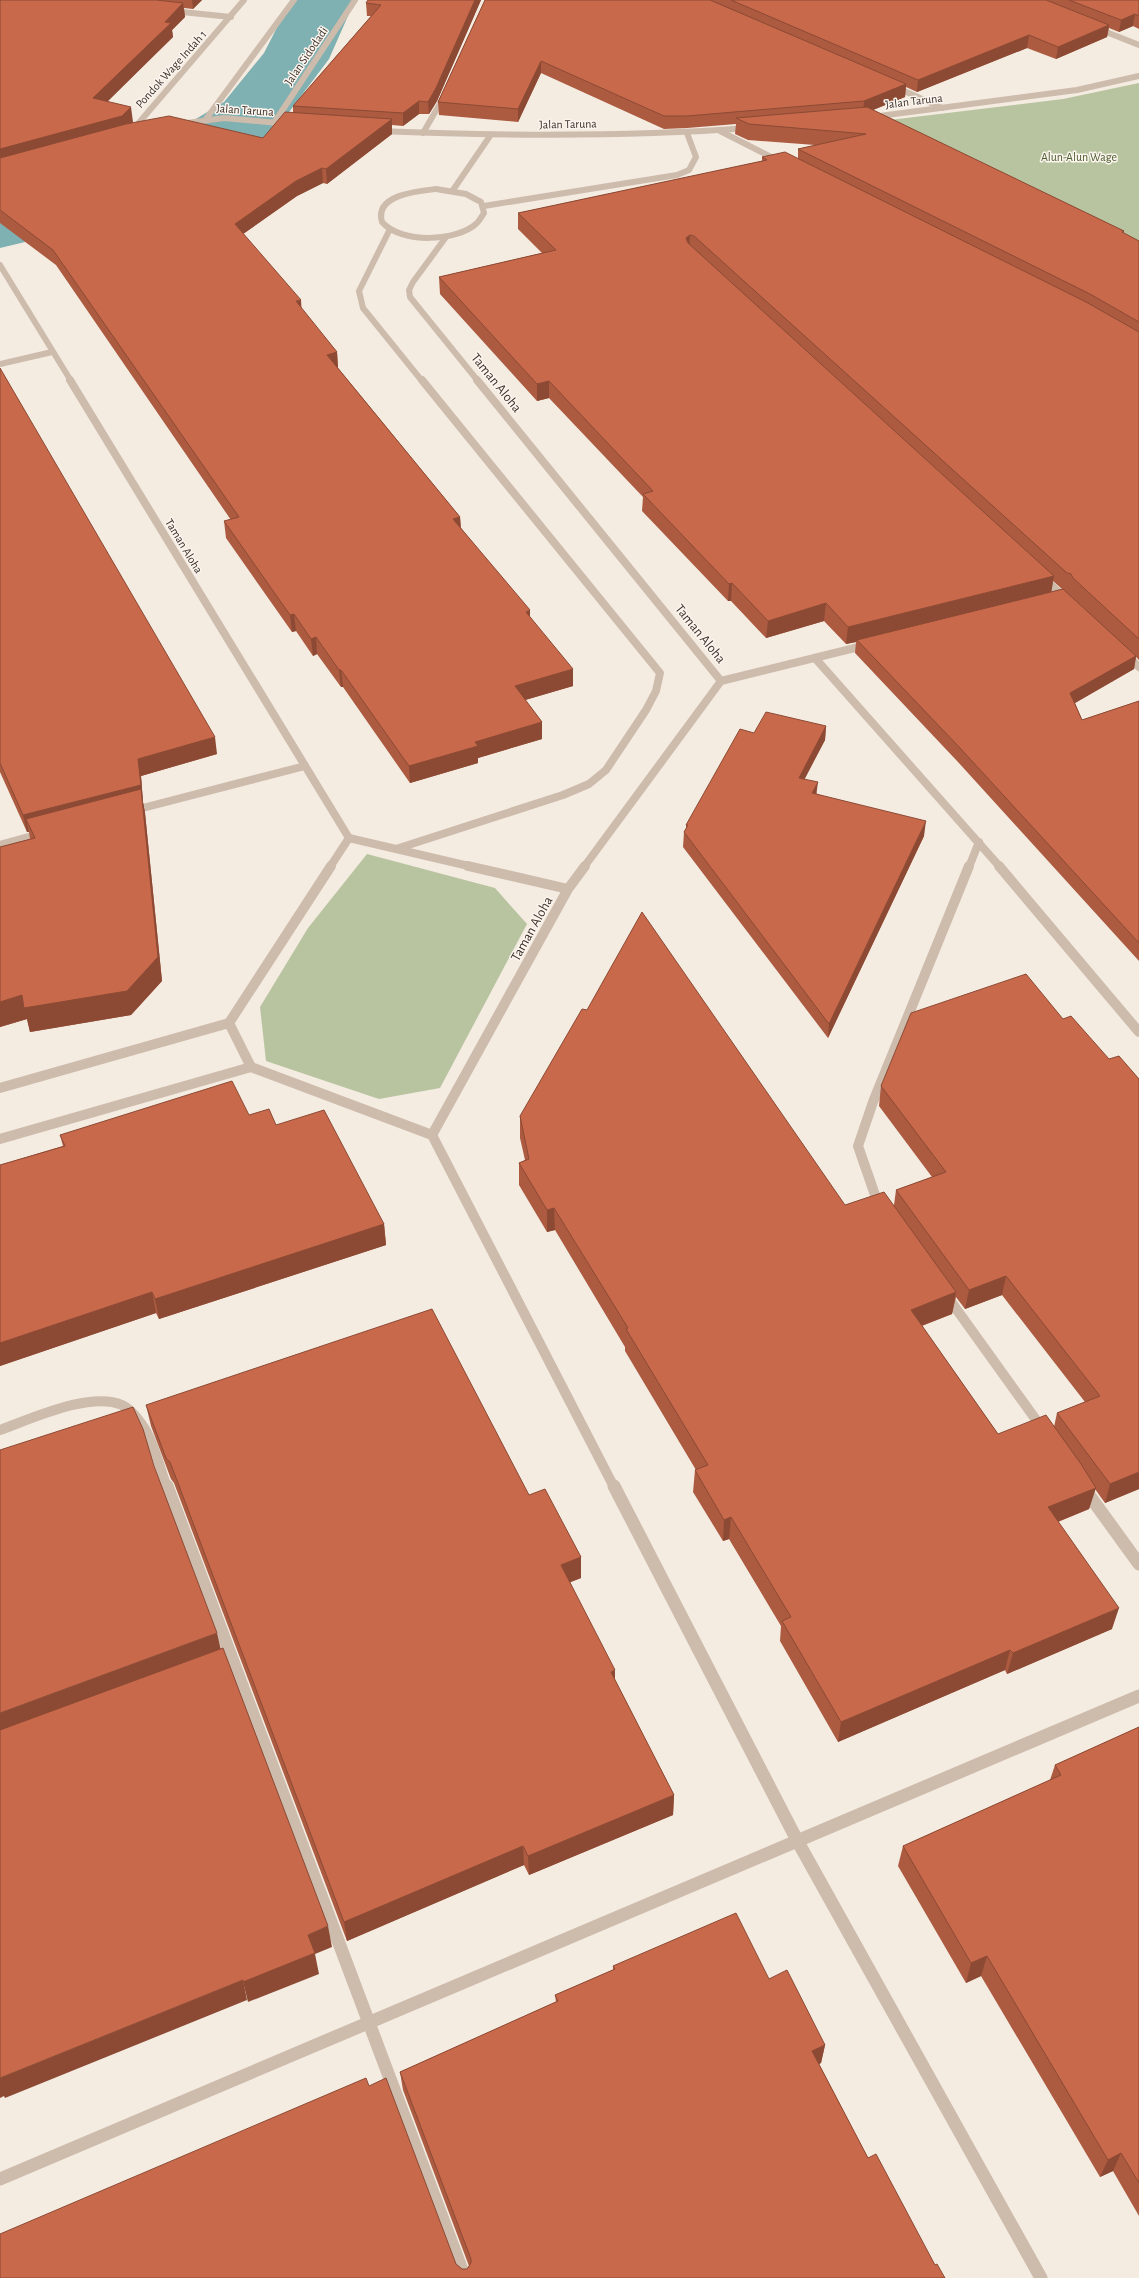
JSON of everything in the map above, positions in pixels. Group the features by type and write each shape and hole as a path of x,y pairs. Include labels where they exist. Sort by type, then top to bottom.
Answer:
{"street":[{"name":"Pondok Wage Indah 1","path":"142,132 127,135 231,17 244,0"},
{"path":"206,119 294,0"},
{"name":"Jalan Sidodadi","path":"274,123 355,0"},
{"name":"Pondok Wage Indah 1","path":"169,11 231,17"},
{"path":"1090,25 1139,45"},
{"name":"Jalan Taruna","path":"865,118 1077,90 1139,76"},
{"path":"887,84 943,108"},
{"path":"423,133 442,103 448,88"},
{"name":"Jalan Taruna","path":"170,126 206,119 224,118 298,125"},
{"name":"Jalan Taruna","path":"373,130 490,136 687,133 758,128"},
{"path":"719,131 791,167"},
{"path":"484,206 485,214 482,221 473,228 446,237 425,238 405,235 390,229 382,222 380,214 383,206 391,199 419,190 453,190 466,194 484,206 677,175 689,170 696,157 687,133"},
{"path":"453,190 490,136"},
{"path":"390,229 359,291 363,308 660,673 656,691 646,710 606,770 589,784 563,795 396,849"},
{"name":"Taman Aloha","path":"432,1135 568,889 721,681 410,297 409,290 413,282 446,237"},
{"name":"Taman Aloha","path":"0,265 349,838"},
{"path":"0,364 52,352"},
{"path":"1034,570 1060,597 1075,607"},
{"path":"721,681 878,642"},
{"path":"1122,651 1139,668"},
{"path":"816,658 979,842 1139,1032"},
{"path":"122,813 305,766"},
{"path":"0,845 53,831"},
{"path":"0,1088 229,1024 349,838 568,889"},
{"path":"889,1215 875,1195 858,1146 873,1102 979,842"},
{"path":"229,1024 251,1066"},
{"path":"0,1139 251,1066 432,1135 798,1842 1041,2278"},
{"path":"940,1286 1051,1441"},
{"path":"0,1430 79,1403 101,1402 120,1404 134,1413 146,1431 465,2278"},
{"path":"1079,1480 1139,1564"},
{"path":"217,1665 232,1660"},
{"path":"0,2179 798,1842 1139,1696"}],"green space":[{"name":"Alun-Alun Wage","path":"1139,83 1139,254 873,122 1063,99"},
{"path":"367,854 495,888 527,924 440,1088 379,1099 266,1061 260,1007 308,928"}],"building":[{"path":"0,0 156,0 183,3 165,22 171,23 93,98 131,107 122,116 0,149"},
{"path":"368,0 475,0 436,88 428,102 419,101 403,113 293,106 381,5 366,3"},
{"path":"485,0 710,0 906,84 864,101 687,116 664,116 541,61 518,109 438,102"},
{"path":"731,0 1046,0 1109,25 1058,47 1029,35 918,80"},
{"path":"1069,0 1139,0 1139,16 1135,14 1121,20"},
{"path":"867,107 1124,231 1122,232 1139,241 1139,322 1090,294 798,149 866,134 749,124 736,118"},
{"path":"285,112 392,119 326,169 322,168 296,181 235,224 301,300 296,301 337,352 327,355 460,517 453,519 530,610 526,612 573,669 515,686 542,722 475,742 478,746 409,766 316,637 311,639 294,614 290,615 224,521 239,517 53,250 0,210 0,158 126,124 169,116 263,138"},
{"path":"785,152 1086,302 1139,332 1139,639 1073,578 1071,574 1067,573 694,236 690,235 686,238 688,243 1054,576 848,627 826,603 768,621 732,583 729,584 643,494 653,491 549,381 537,384 439,277 556,250 518,213 767,160 762,157"},
{"path":"0,368 215,737 138,759 141,785 23,815 0,763"},
{"path":"1063,589 1136,656 1070,693 1082,720 1139,701 1139,943 960,748 857,640"},
{"path":"766,712 826,726 799,778 818,782 812,793 926,821 829,1024 684,832 688,825 686,825 740,729 754,733"},
{"path":"141,789 158,957 127,991 24,1008 22,995 0,1002 0,847 35,838 26,819"},
{"path":"642,912 845,1205 884,1192 956,1292 911,1310 998,1434 1046,1415 1081,1464 1096,1488 1048,1507 1119,1608 1013,1653 1010,1650 841,1722 782,1621 791,1617 731,1517 724,1520 695,1470 708,1465 626,1329 628,1328 554,1208 547,1210 519,1163 529,1159 520,1116 582,1009 587,1010"},
{"path":"1026,974 1063,1019 1071,1016 1109,1059 1119,1056 1139,1079 1139,1472 1110,1484 1057,1413 1100,1396 1006,1276 969,1290 896,1190 946,1172 881,1086 911,1013"},
{"path":"232,1081 249,1115 269,1109 276,1125 324,1110 384,1224 155,1299 152,1292 0,1343 0,1165 65,1146 60,1135"},
{"path":"432,1309 529,1495 545,1489 581,1557 561,1565 615,1670 611,1672 674,1795 528,1856 523,1846 344,1922 170,1462 166,1458 146,1405"},
{"path":"133,1407 143,1429 154,1466 217,1633 0,1713 0,1450"},
{"path":"223,1648 328,1926 308,1935 315,1953 243,1982 243,1980 0,2078 0,1730"},
{"path":"1139,1727 1139,2183 1121,2153 1108,2160 987,1956 971,1963 903,1846 1061,1775 1055,1765"},
{"path":"736,1913 769,1979 787,1970 825,2045 812,2051 868,2158 876,2154 935,2265 937,2264 945,2278 0,2278 0,2234 366,2078 369,2086 386,2078 456,2264 462,2269 467,2269 471,2263 471,2259 400,2072 558,2001 555,1995 615,1969 613,1966"}],"waterway":[{"path":"0,225 24,220 162,170 249,117 295,59 323,0"}]}
